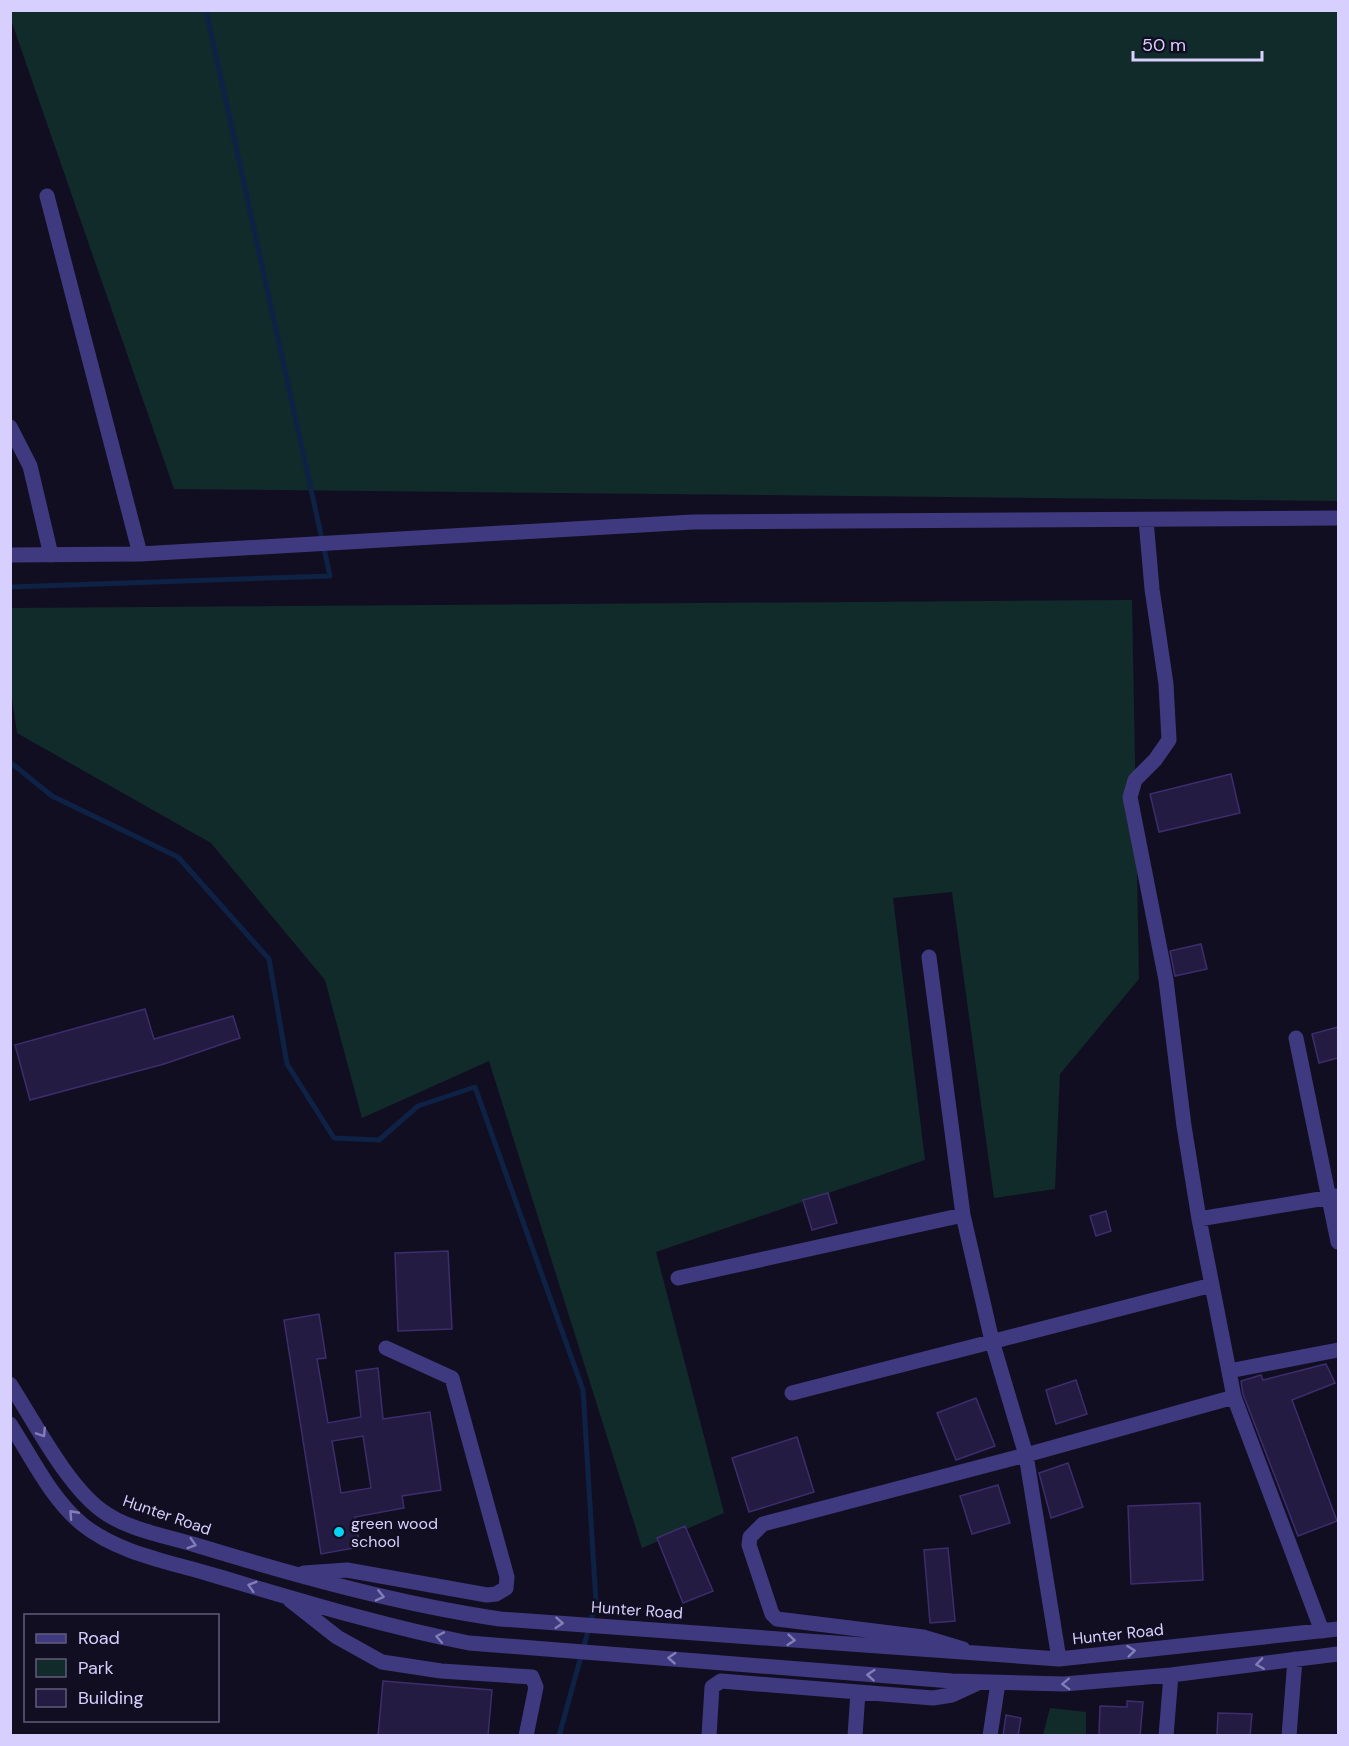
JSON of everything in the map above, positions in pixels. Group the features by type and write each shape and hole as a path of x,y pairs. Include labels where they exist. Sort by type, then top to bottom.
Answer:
{"street":[{"path":"47,196 140,554"},
{"path":"10,427 30,466 51,555"},
{"path":"10,555 140,554 693,522 1338,518"},
{"path":"1146,520 1152,589 1166,684 1169,740 1155,760 1136,780 1130,797 1166,980 1198,1219 1234,1397 1322,1631"},
{"path":"929,957 963,1215 992,1341 1026,1455 1059,1659"},
{"path":"1296,1038 1334,1197 1338,1242"},
{"path":"1198,1219 1334,1197"},
{"path":"678,1278 963,1215"},
{"path":"792,1393 1212,1285"},
{"path":"296,1574 347,1570 487,1595 496,1594 506,1588 507,1577 452,1378 386,1348"},
{"path":"1229,1371 1338,1350"},
{"name":"Hunter Road","path":"10,1384 62,1464 87,1498 102,1511 144,1529 296,1574 448,1611 500,1619 976,1655 1059,1659 1338,1629"},
{"path":"976,1655 953,1644 923,1637 777,1619 772,1614 749,1545 750,1537 763,1524 1026,1455 1234,1397"},
{"path":"10,1424 55,1493 82,1524 109,1541 152,1557 403,1630 497,1647 731,1662 979,1682 1064,1684 1171,1675 1338,1654"},
{"path":"285,1596 337,1637 382,1662 432,1670 532,1677 536,1687 526,1736"},
{"path":"1289,1736 1294,1659"},
{"path":"1166,1736 1171,1675"},
{"path":"709,1736 709,1695 712,1687 721,1681 933,1698 952,1695 979,1682"},
{"path":"990,1736 998,1683"},
{"path":"855,1736 858,1692"}],"green space":[{"path":"10,11 1338,11 1338,501 174,489 11,20"},
{"path":"1132,600 1139,979 1060,1074 1055,1189 994,1198 952,892 893,898 925,1160 656,1252 724,1513 642,1548 489,1061 362,1118 325,980 211,843 17,733 11,692 10,608"},
{"path":"1050,1708 1086,1712 1086,1735 1043,1735"}],"building":[{"path":"1231,774 1240,813 1159,832 1150,794"},
{"path":"1201,944 1207,969 1175,976 1170,951"},
{"path":"145,1009 154,1039 233,1016 240,1038 164,1064 30,1100 15,1045"},
{"path":"1338,1027 1338,1058 1319,1063 1312,1034"},
{"path":"828,1193 837,1223 812,1230 803,1200"},
{"path":"1106,1211 1111,1231 1096,1236 1090,1216"},
{"path":"448,1251 452,1329 398,1331 395,1253"},
{"path":"319,1314 326,1358 317,1359 328,1423 361,1417 356,1371 378,1368 383,1419 430,1412 441,1490 402,1496 404,1508 355,1517 360,1547 321,1554 284,1320","holes":["363,1436 371,1488 341,1493 332,1441"]},
{"path":"1326,1364 1335,1383 1292,1400 1337,1521 1298,1536 1243,1394 1241,1381 1261,1375 1263,1380"},
{"path":"1076,1380 1087,1414 1056,1424 1046,1390"},
{"path":"976,1398 995,1446 956,1460 937,1413"},
{"path":"797,1437 814,1492 749,1512 732,1458"},
{"path":"1068,1463 1083,1507 1051,1518 1039,1473"},
{"path":"998,1485 1010,1523 972,1534 960,1496"},
{"path":"1200,1503 1203,1580 1131,1584 1128,1506"},
{"path":"685,1526 713,1591 683,1603 657,1538"},
{"path":"948,1548 955,1621 930,1623 924,1550"},
{"path":"383,1681 492,1690 488,1736 378,1736"},
{"path":"1127,1701 1143,1702 1140,1736 1099,1736 1100,1706 1127,1707"},
{"path":"1218,1713 1252,1714 1250,1736 1217,1736"},
{"path":"1006,1715 1021,1718 1018,1736 1003,1736"}],"waterway":[{"path":"10,587 330,576 206,10"},
{"path":"10,762 52,796 178,857 269,959 287,1064 334,1138 379,1140 418,1106 475,1087 583,1390 596,1602 559,1736"}],"place":[{"name":"green wood school","path":"339,1532"}]}
